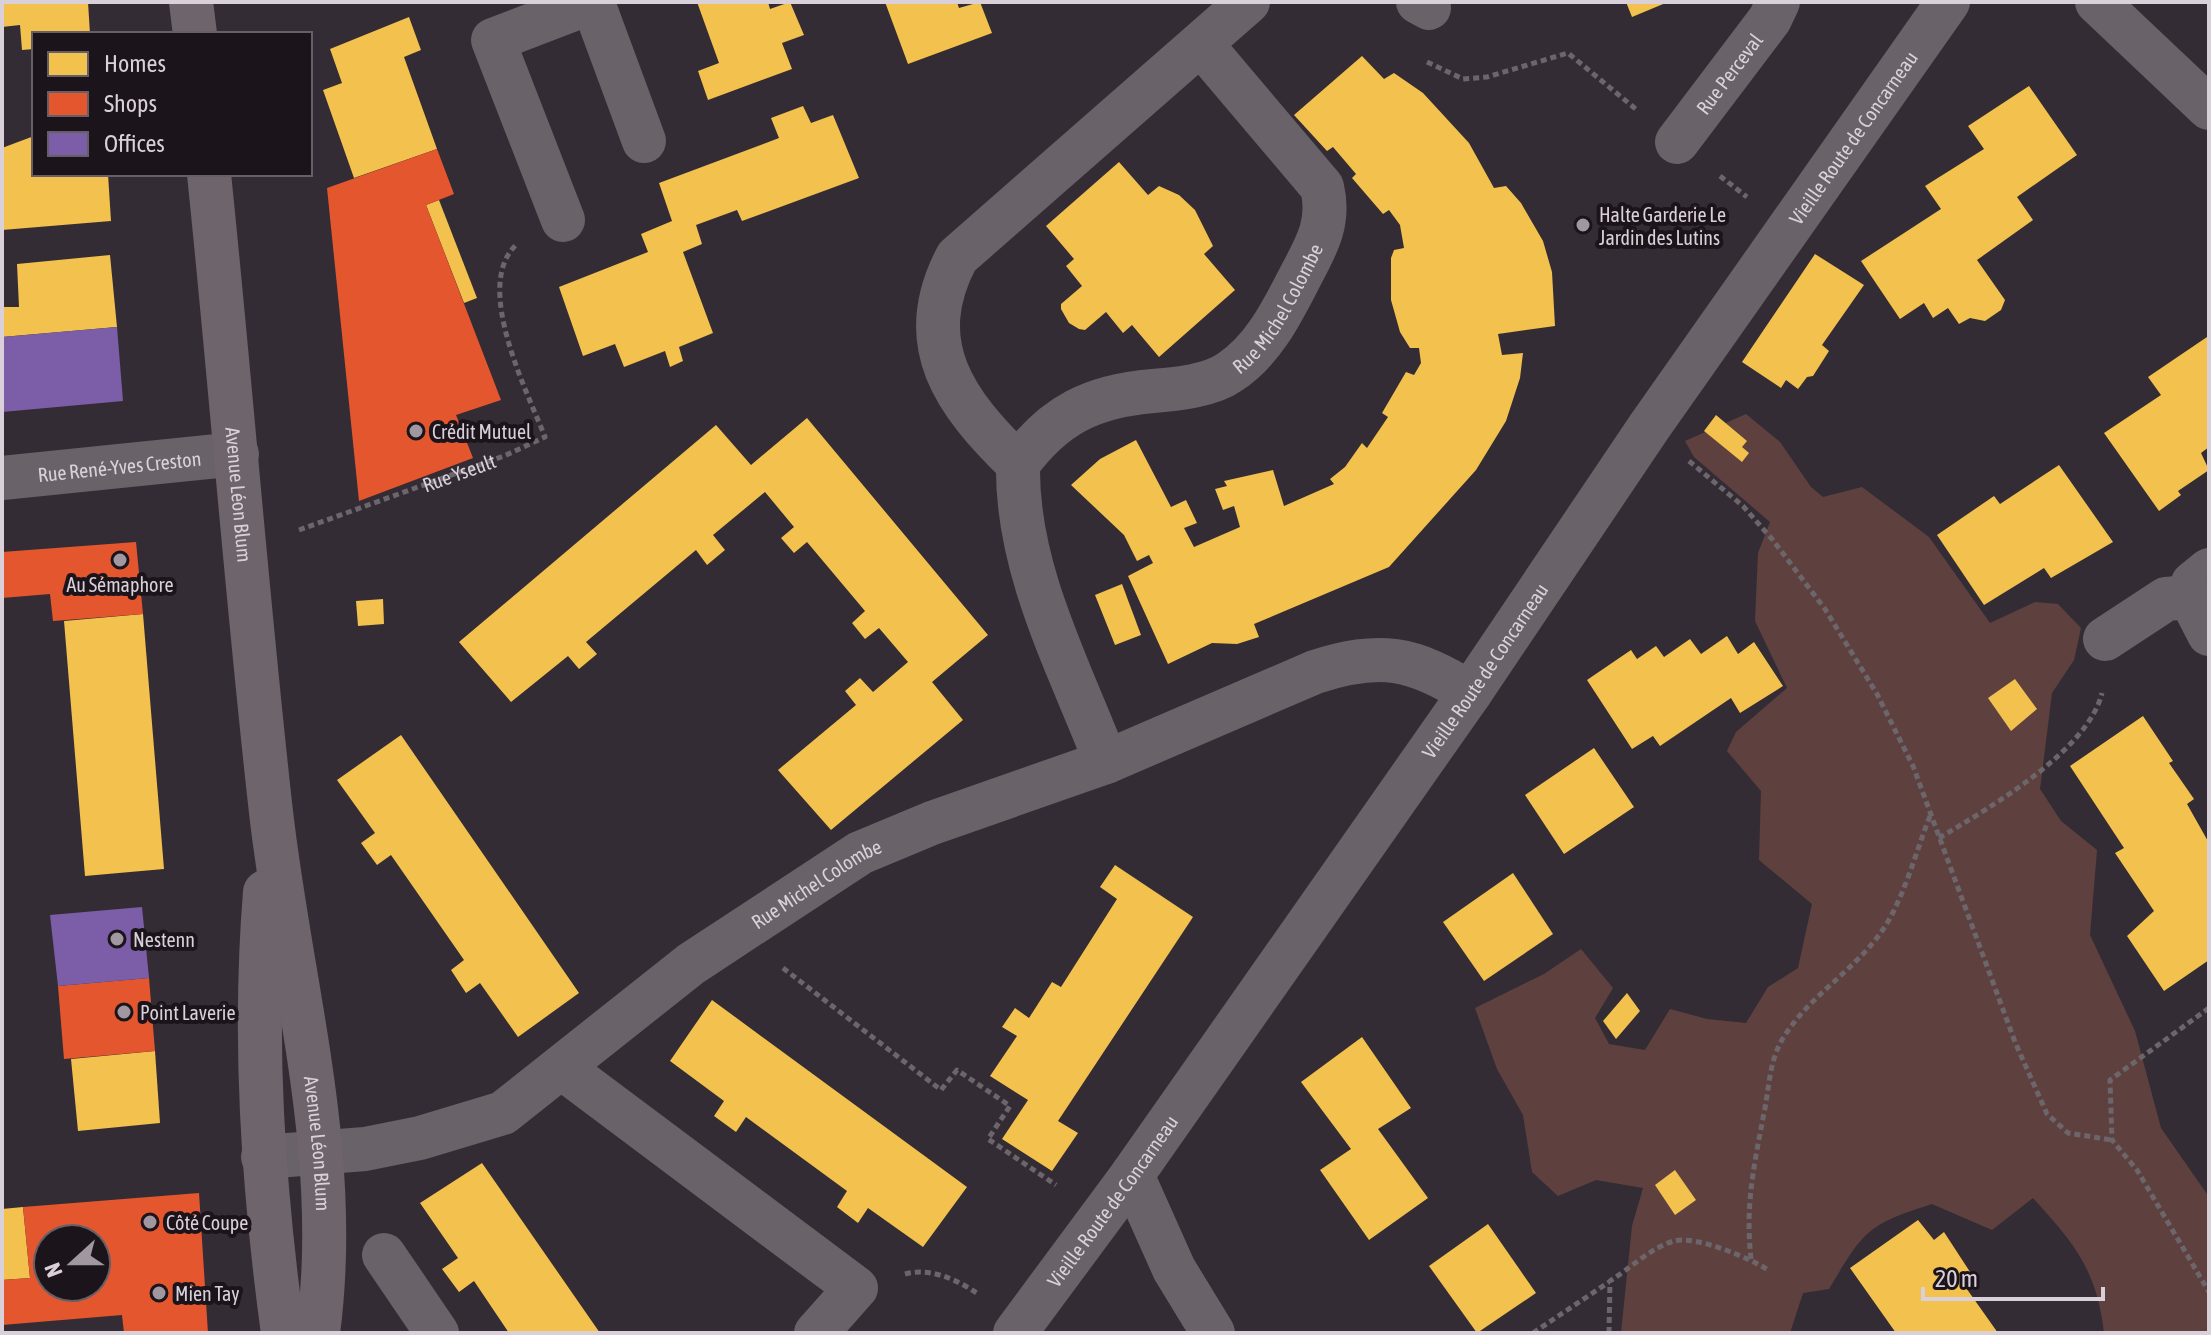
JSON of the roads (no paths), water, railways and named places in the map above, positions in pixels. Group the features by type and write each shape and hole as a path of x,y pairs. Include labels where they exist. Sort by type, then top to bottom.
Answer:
{"main road":[{"path":"191,2 195,32"},
{"name":"Avenue Léon Blum","path":"209,176 271,814 308,1038 321,1155 327,1228 318,1333"},
{"name":"Avenue Léon Blum","path":"271,814 259,997 263,1157 283,1333"}],"street":[{"path":"563,220 493,40 592,2 644,141"},
{"path":"1106,762 1030,565 1017,493 1018,464 975,422 943,368 938,307 942,284 957,257 1248,2"},
{"name":"Rue Perceval","path":"1677,142 1770,19 1778,2"},
{"name":"Vieille Route de Concarneau","path":"1015,1333 1132,1175 1470,693 1649,427 1948,2"},
{"path":"2097,2 2209,108"},
{"name":"Rue Michel Colombe","path":"1018,464 1040,434 1064,417 1098,402 1178,389 1228,374 1264,341 1323,233 1327,209 1322,187 1201,44"},
{"name":"Rue René-Yves Creston","path":"2,478 237,454"},
{"path":"2105,639 2166,599 2203,600"},
{"name":"Rue Michel Colombe","path":"263,1157 321,1155 420,1138 490,1118 532,1093 631,1009 739,931 860,853 932,823 1106,762 1342,663 1396,658 1437,672 1470,693"},
{"path":"562,1068 856,1288 816,1333"},
{"path":"1132,1175 1174,1269 1213,1333"},
{"path":"384,1255 437,1333"}],"place":[{"name":"Halte Garderie Le Jardin des Lutins","path":"1583,225"},
{"name":"Crédit Mutuel","path":"416,431"},
{"name":"Au Sémaphore","path":"120,560"},
{"name":"Nestenn","path":"117,939"},
{"name":"Point Laverie","path":"124,1012"},
{"name":"Côté Coupe","path":"150,1222"},
{"name":"Mien Tay","path":"159,1293"}]}
